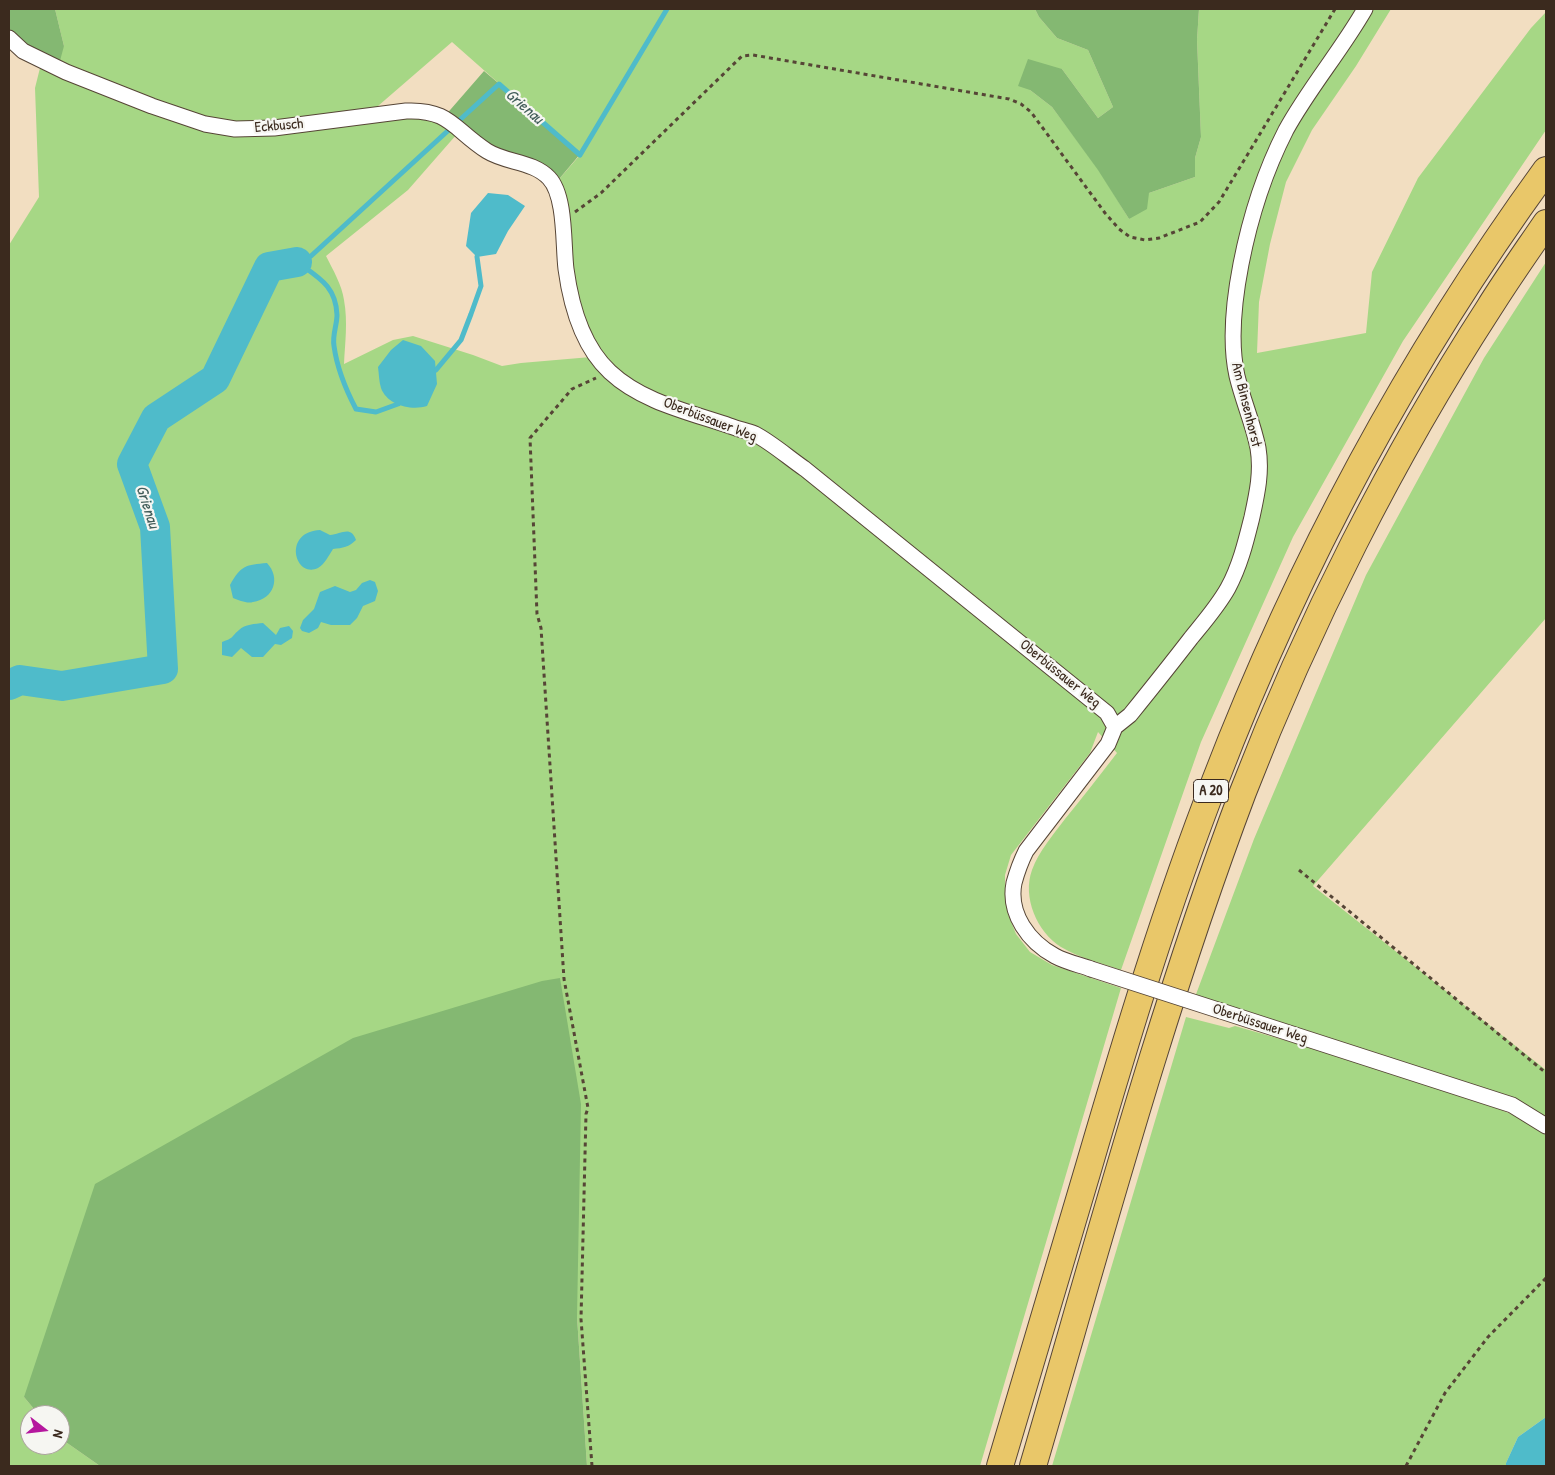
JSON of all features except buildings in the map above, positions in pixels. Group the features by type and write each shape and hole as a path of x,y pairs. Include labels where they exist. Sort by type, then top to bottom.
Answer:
{"highway":[{"name":"A 20","path":"1000,1466 1133,1019 1171,899 1216,779 1264,662 1316,551 1402,391 1462,291 1546,170"},
{"name":"A 20","path":"1033,1466 1163,1025 1200,910 1244,789 1292,675 1377,501 1428,408 1483,317 1546,223"}],"street":[{"name":"Am Binsenhorst","path":"1115,727 1130,715 1216,607 1238,565 1247,538 1260,480 1258,450 1253,425 1238,378 1233,354 1234,321 1242,264 1254,213 1269,169 1286,131 1305,99 1354,29 1365,9"},
{"name":"Eckbusch","path":"9,38 23,51 66,72 152,106 205,124 235,129 274,128 422,110 444,117 488,151 504,159 519,162 538,170 550,178"},
{"name":"Oberbüssauer Weg","path":"550,178 561,203 566,270 578,321 590,346 610,372 641,394 755,434 805,468 1107,713 1115,727 1108,744 1026,851 1019,866 1014,885 1014,904 1018,917 1035,943 1056,956 1091,969 1512,1105 1546,1126"}],"path":[{"path":"562,221 602,193 742,56 753,55 1015,101 1031,112 1105,214 1119,229 1130,237 1145,240 1159,238 1200,222 1219,202 1335,9"},
{"path":"592,1466 581,1319 586,1114 588,1108 564,979 541,638 537,614 530,438 572,389 610,372"},
{"path":"1299,870 1546,1073"},
{"path":"1406,1466 1445,1393 1488,1337 1546,1278"}],"green space":[{"path":"9,9 55,9 64,46 58,68 9,38"},
{"path":"55,9 1035,9 1039,17 1057,38 1088,50 1113,107 1098,118 1062,69 1030,90 1052,107 1099,170 1129,219 1149,193 1195,177 1195,158 1201,137 1197,40 1199,9 1391,9 1356,66 1312,130 1286,182 1270,244 1259,302 1257,353 1366,333 1372,272 1418,178 1531,28 1546,12 1546,130 1403,341 1293,537 1201,742 1121,970 1090,960 1061,947 1045,932 1030,902 1029,880 1042,850 1117,753 1098,732 1090,753 1011,855 1005,875 1005,897 1008,914 1016,934 1030,952 1052,965 1121,988 980,1466 587,1466 577,1317 24,1397 31,1405 20,1405 20,1455 70,1455 70,1445 100,1466 9,1466 9,245 39,197 35,88 42,60 64,46","holes":["452,42 580,155 554,185 578,321 591,357 502,366 413,336 393,340 344,364 346,324 344,300 339,283 326,256 408,190 457,134 422,110 370,115"]},
{"path":"1035,9 1199,9 1197,40 1201,137 1195,158 1195,177 1149,193 1147,209 1129,219 1098,170 1052,107 1030,90 1018,86 1028,59 1062,69 1098,118 1113,107 1088,50 1057,38 1039,17"},
{"path":"484,71 581,153 554,185 444,117"},
{"path":"1546,262 1546,618 1313,886 1546,1070 1546,1120 1516,1100 1499,1093 1195,997 1254,839 1366,575 1484,358"},
{"path":"560,978 581,1104 577,1317 587,1466 100,1466 70,1445 70,1405 31,1405 24,1397 95,1184 353,1038 542,981"},
{"path":"1186,1017 1229,1028 1235,1026 1312,1048 1499,1109 1518,1117 1546,1135 1546,1417 1518,1437 1506,1466 1052,1466"}],"water":[{"path":"488,193 508,195 525,206 508,231 496,254 477,257 466,246 471,213"},
{"path":"403,340 421,346 435,361 437,384 427,406 414,408 400,405 388,399 381,388 378,367 391,350"},
{"path":"320,530 330,535 348,532 354,535 356,540 346,547 333,549 318,568 310,570 303,567 299,561 296,554 297,546 300,538 308,533"},
{"path":"267,563 274,575 274,581 273,587 266,597 251,602 243,602 233,598 230,585 237,573 245,567 254,564"},
{"path":"370,580 375,582 378,591 375,601 363,606 357,618 350,625 331,625 321,622 318,628 309,633 302,631 300,628 303,620 314,609 320,592 335,586 350,592 356,590 362,583"},
{"path":"263,623 276,635 280,628 289,626 293,631 292,638 281,645 275,644 263,657 252,657 241,648 232,657 222,655 222,642 231,638 244,627"},
{"path":"1546,1417 1546,1466 1506,1466 1518,1437"}],"waterway":[{"name":"Grienau","path":"297,262 311,256 499,84 580,155 667,9"},
{"path":"436,370 461,340 471,314 481,286 477,257"},
{"name":"Grienau","path":"297,262 319,278 330,290 333,297 337,315 334,338 335,354 342,379 356,409 376,412 398,404"},
{"name":"Grienau","path":"9,685 20,680 62,686 163,669 155,527 132,464 156,418 215,379 269,267 297,262"}]}
